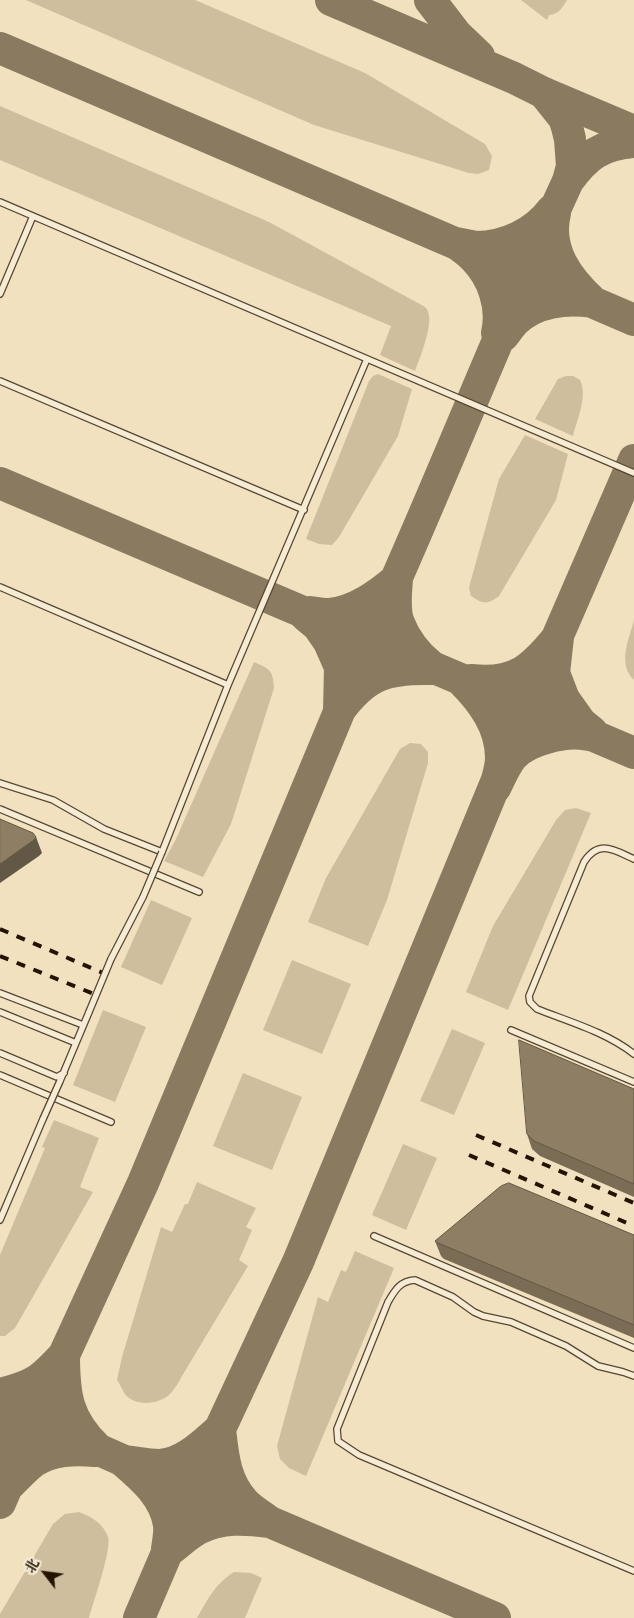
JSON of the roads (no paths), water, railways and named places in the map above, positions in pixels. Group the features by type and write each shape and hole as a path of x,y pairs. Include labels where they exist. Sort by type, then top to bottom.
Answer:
{"lane":[{"path":"0,202 634,473"},
{"path":"0,294 33,216"},
{"path":"0,1220 111,959 143,897 228,686 367,359"},
{"path":"0,381 304,510"},
{"path":"0,587 228,686"},
{"path":"0,783 53,800 104,829 162,852"},
{"path":"0,809 199,892"},
{"path":"634,859 609,848 599,849 590,853 584,862 529,996 530,1002 537,1009 594,1031 619,1043 634,1054"},
{"path":"0,993 84,1025"},
{"path":"0,1012 76,1043"},
{"path":"511,1030 634,1082"},
{"path":"0,1053 57,1077 64,1072"},
{"path":"0,1075 111,1122"},
{"path":"374,1236 634,1348"},
{"path":"634,1376 598,1366 566,1346 510,1322 483,1316 474,1312 453,1296 415,1280 408,1280 401,1283 388,1302 336,1429 338,1441 359,1455 634,1571"}],"railway":[{"path":"0,929 103,973"},
{"path":"0,956 94,994"},
{"path":"476,1135 634,1203"},
{"path":"469,1155 634,1226"}]}
